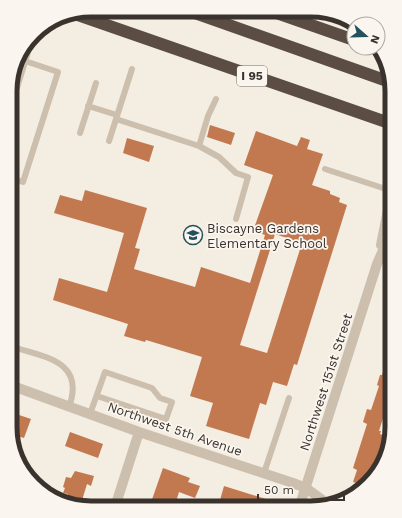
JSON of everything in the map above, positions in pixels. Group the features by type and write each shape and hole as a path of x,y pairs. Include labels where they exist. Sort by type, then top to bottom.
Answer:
{"highway":[{"path":"210,17 383,77"},
{"path":"222,17 383,77"},
{"path":"288,17 346,37"},
{"name":"I 95","path":"84,18 385,122"}],"street":[{"name":"Northwest 151st Street","path":"301,501 377,264 385,225"},
{"name":"Northwest 151st Street","path":"377,264 385,246"},
{"name":"Northwest 5th Avenue","path":"17,387 139,432 306,488 323,500"},
{"path":"117,501 139,432"}],"lane":[{"path":"18,85 28,53"},
{"path":"17,180 22,182 58,72 25,61"},
{"path":"109,141 132,69"},
{"path":"80,133 96,83"},
{"path":"199,146 208,116 216,99"},
{"path":"88,106 199,146 219,157 236,173 248,177 236,219"},
{"path":"325,169 385,188"},
{"path":"17,348 56,361 67,368 74,380 74,395 69,406"},
{"path":"90,414 105,372 152,388 160,398 172,402 166,420 97,396"},
{"path":"264,474 289,398"}],"building":[{"path":"210,125 235,133 231,145 207,137"},
{"path":"256,131 297,146 301,137 310,140 307,149 323,154 312,185 330,191 330,194 340,198 339,202 347,205 297,365 294,364 287,386 273,382 266,405 260,403 249,439 206,426 213,403 190,396 202,357 146,340 145,342 124,336 128,324 53,300 59,278 107,292 124,233 54,213 60,195 82,201 85,190 147,208 135,248 140,249 134,269 195,287 201,267 250,283 265,235 253,231 273,175 244,165","holes":["275,234 302,243 267,353 240,345"]},
{"path":"127,138 154,146 149,162 123,153"},
{"path":"385,365 385,412 379,431 381,431 380,434 385,436 384,442 373,468 359,484 353,482 357,470 353,468 367,424 363,422 367,409 371,410 379,386 377,385 380,375 382,375"},
{"path":"17,414 31,419 24,438 18,436"},
{"path":"70,432 103,444 98,458 65,446"},
{"path":"163,468 190,478 188,482 200,486 195,498 179,492 176,501 151,501"},
{"path":"75,471 94,476 91,486 87,484 82,501 67,497 68,494 63,493 66,477 71,478"},
{"path":"224,486 266,499 265,501 220,500"}],"place":[{"name":"Biscayne Gardens Elementary School","path":"193,235"}]}
